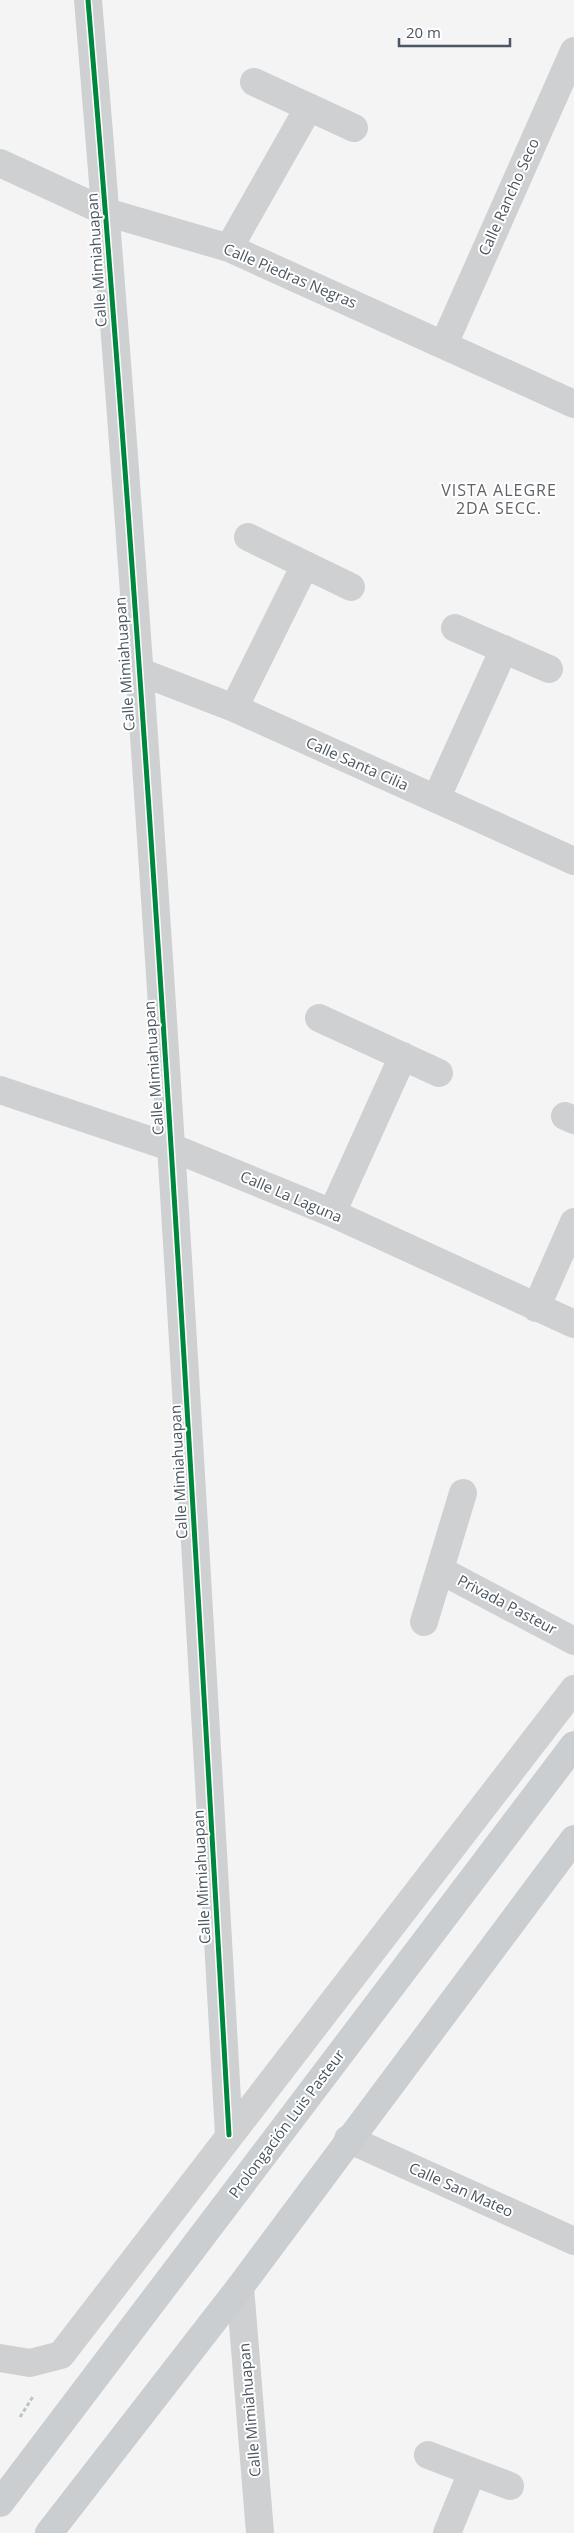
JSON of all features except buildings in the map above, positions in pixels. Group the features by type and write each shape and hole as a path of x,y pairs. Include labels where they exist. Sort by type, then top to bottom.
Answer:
{"main road":[{"name":"Prolongación Luis Pasteur","path":"0,2503 574,1745"},
{"path":"49,2533 240,2287 348,2139 574,1839"}],"street":[{"name":"Calle Mimiahuapan","path":"88,0 106,212 173,1148 229,2136"},
{"name":"Calle Rancho Seco","path":"444,344 574,51"},
{"path":"254,82 354,128"},
{"path":"228,248 310,107"},
{"name":"Calle Piedras Negras","path":"0,163 106,212 228,248 574,404"},
{"path":"248,537 351,587"},
{"path":"234,708 305,565"},
{"path":"455,628 549,669"},
{"path":"436,799 504,649"},
{"name":"Calle Santa Cilia","path":"138,671 234,708 574,861"},
{"path":"319,1018 439,1073"},
{"path":"332,1214 403,1056"},
{"name":"Calle La Laguna","path":"0,1090 173,1148 332,1214 574,1324"},
{"path":"536,1308 574,1222"},
{"name":"Privada Pasteur","path":"424,1622 463,1493"},
{"name":"Privada Pasteur","path":"440,1570 574,1641"},
{"path":"0,2358 30,2363 61,2355 574,1688"},
{"name":"Calle San Mateo","path":"348,2139 574,2241"},
{"name":"Calle Mimiahuapan","path":"240,2287 260,2533"},
{"path":"428,2456 510,2486"},
{"path":"447,2533 472,2472"}],"path":[{"path":"15,2425 61,2355"}],"cycle path":[{"path":"88,0 130,533 166,1067 229,2135"}],"district":[{"name":"VISTA ALEGRE 2DA SECC.","path":"499,499"}]}
